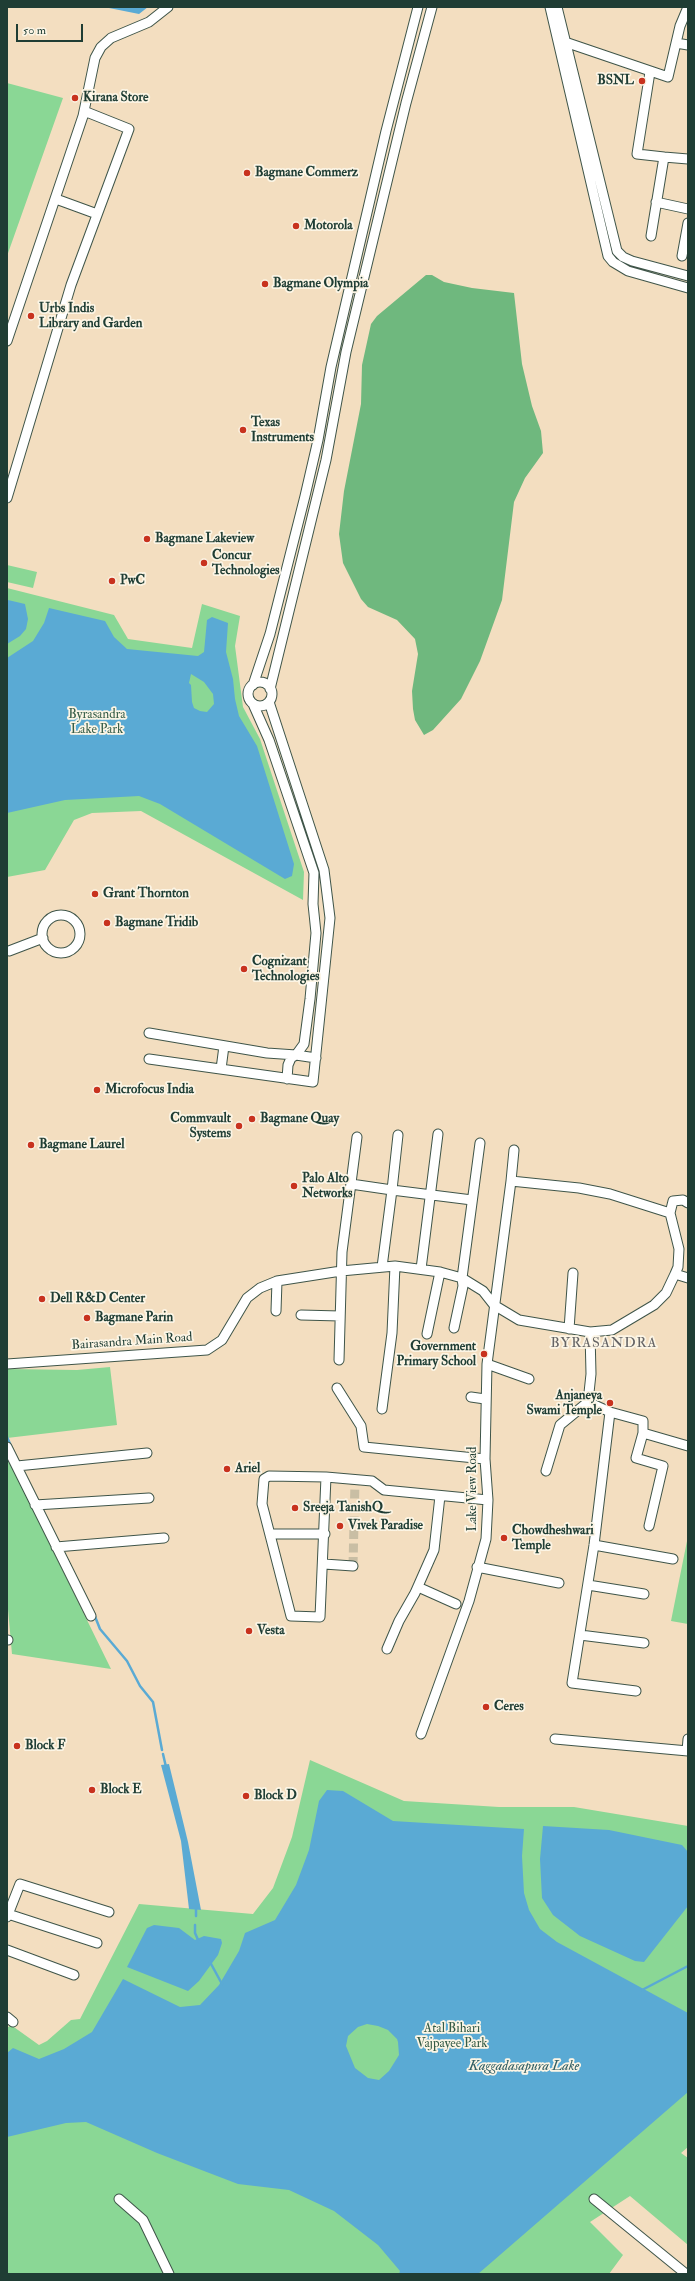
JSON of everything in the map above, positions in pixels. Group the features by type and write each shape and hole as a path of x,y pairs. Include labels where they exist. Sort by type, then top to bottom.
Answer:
{"street":[{"path":"7,341 56,199 84,111 95,58 101,47 121,32 135,29 149,22 168,7"},
{"path":"287,1079 288,1065 291,1058 296,1055 304,1044 310,999 316,933 313,904 314,873 269,740 248,695 253,685 270,634 312,468 334,352 386,131 418,7"},
{"path":"270,689 326,460 346,352 406,103 432,7"},
{"path":"550,7 562,43 617,251 624,257 688,276"},
{"path":"557,7 562,43 605,249 613,262 628,271 688,288"},
{"path":"562,43 668,77 680,26 688,7"},
{"path":"676,42 688,45"},
{"path":"650,72 637,154 688,159"},
{"path":"7,498 71,285 129,129 84,111"},
{"path":"650,236 664,157"},
{"path":"56,199 98,214"},
{"path":"656,202 688,209"},
{"path":"599,221 608,219"},
{"path":"682,256 688,224"},
{"path":"253,685 264,683 270,689 272,696 269,702 263,706 253,704"},
{"path":"149,1059 313,1082 330,918 324,870 269,702"},
{"path":"54,916 69,917 78,927 78,941 68,951 54,952 46,946 43,938 44,926 54,916"},
{"path":"9,951 43,938"},
{"path":"148,1033 224,1046 316,1058"},
{"path":"221,1069 224,1046"},
{"path":"421,1269 438,1134"},
{"path":"382,1267 398,1135"},
{"path":"339,1360 341,1271 357,1137"},
{"path":"454,1328 463,1286 462,1278 480,1143"},
{"name":"Lake View Road","path":"421,1734 469,1601 477,1567 486,1539 488,1500 485,1459 485,1399 487,1364 514,1150"},
{"path":"511,1181 579,1188 610,1194 670,1213 673,1201 683,1200 688,1203"},
{"path":"351,1184 472,1200"},
{"name":"Bairasandra Main Road","path":"7,1364 207,1350 222,1340 247,1298 260,1288 277,1281 341,1271 395,1266 440,1272 462,1278 483,1291 494,1305 518,1320 590,1332 612,1330 654,1305 666,1293 678,1267 679,1248 670,1213"},
{"path":"382,1409 392,1333 395,1266"},
{"path":"427,1334 440,1272"},
{"path":"569,1329 573,1273"},
{"path":"675,1274 688,1278"},
{"path":"276,1311 277,1281"},
{"path":"301,1315 340,1316"},
{"path":"546,1471 560,1425 588,1402 591,1374 590,1332"},
{"path":"487,1364 529,1379"},
{"path":"337,1388 361,1426 364,1447 485,1459"},
{"path":"471,1397 485,1399"},
{"path":"588,1402 610,1412 643,1421 643,1432 636,1458 663,1466 649,1526"},
{"path":"610,1412 594,1545 572,1683 636,1691"},
{"path":"643,1432 688,1446"},
{"path":"8,1452 17,1466 91,1616"},
{"path":"17,1466 148,1453"},
{"path":"338,1482 325,1534 320,1617 291,1616 262,1504 264,1479 269,1476 338,1482 372,1481 384,1490 488,1500"},
{"path":"387,1649 399,1621 418,1587 434,1550 440,1496"},
{"path":"35,1505 149,1498"},
{"path":"271,1534 325,1534"},
{"path":"56,1547 164,1538"},
{"path":"594,1545 673,1559"},
{"path":"324,1564 353,1566"},
{"path":"477,1567 559,1583"},
{"path":"588,1585 644,1594"},
{"path":"418,1587 456,1604"},
{"path":"580,1635 644,1644"},
{"path":"555,1739 687,1751 688,1739"},
{"path":"97,1944 8,1916 20,1884 109,1912"},
{"path":"7,1950 74,1975"},
{"path":"119,2199 143,2220 169,2274"},
{"path":"594,2199 681,2273"}],"green space":[{"path":"7,83 63,98 7,256"},
{"path":"426,275 432,275 444,282 472,288 514,293 522,364 532,406 541,431 543,453 525,478 514,502 502,600 480,661 461,699 433,730 424,735 415,720 413,709 412,691 418,654 415,639 397,620 368,607 361,599 343,563 339,534 344,491 361,404 362,365 371,324 377,316"},
{"path":"7,565 37,572 33,588 7,582"},
{"name":"Byrasandra Lake Park","path":"7,588 114,615 128,639 192,648 202,604 240,616 235,646 243,707 260,739 304,872 303,900 141,811 92,813 74,820 45,870 7,877"},
{"path":"110,1367 117,1425 7,1438 7,1369 77,1370"},
{"path":"7,1461 9,1461 111,1669 12,1654 7,1598"},
{"path":"688,1536 688,1624 671,1621"},
{"name":"Kaggadasapura Lake","path":"310,1760 404,1801 499,1807 574,1807 688,1826 688,2147 681,2153 688,2158 688,2245 630,2196 590,2222 623,2255 609,2274 7,2274 7,2028 11,2025 39,2045 47,2041 71,2020 80,2019 139,1904 253,1914 273,1888 292,1837"}],"water":[{"path":"104,7 148,7 139,14"},
{"path":"8,600 25,604 28,619 26,629 20,636 7,644"},
{"name":"Byrasandra Lake Park","path":"49,608 105,621 114,637 127,649 198,656 204,652 207,620 212,617 228,623 226,652 233,679 235,699 239,716 257,746 294,864 292,876 285,879 160,804 139,796 65,800 7,813 7,658 33,641 44,623","holes":["191,674 204,682 213,694 214,704 207,712 194,708 192,702 191,685 189,683"]},
{"path":"169,1764 188,1842 201,1910 189,1909 181,1841 161,1765"},
{"name":"Kaggadasapura Lake","path":"327,1790 343,1791 393,1821 524,1829 522,1856 524,1893 529,1910 540,1929 557,1942 688,2013 688,2092 478,2274 399,2274 400,2271 378,2245 334,2211 289,2190 238,2184 157,2153 86,2122 66,2123 7,2137 7,2053 13,2048 39,2059 64,2049 92,2032 123,1979 180,2007 200,2005 219,1985 239,1951 245,1933 275,1920 296,1885 309,1850 319,1801","holes":["367,2024 388,2030 397,2039 399,2055 389,2071 379,2080 368,2078 355,2068 346,2046 348,2036 358,2027"]},
{"path":"543,1826 609,1830 682,1845 688,1852 688,1906 644,1962 635,1961 580,1936 553,1915 542,1898 540,1859"},
{"path":"154,1925 179,1928 195,1940 204,1936 221,1939 222,1943 218,1955 199,1981 188,1991 127,1967 147,1928"}],"waterway":[{"path":"7,1437 11,1446"},
{"path":"94,1614 100,1629 127,1661 140,1686 153,1702 162,1750"},
{"path":"163,1754 166,1767"},
{"path":"196,1907 196,1916"},
{"path":"195,1925 195,1933 199,1942"},
{"path":"210,1962 222,1984"},
{"path":"642,1990 688,1966"}],"tunnel":[{"path":"353,1566 355,1481"}],"place":[{"name":"BSNL","path":"642,81"},
{"name":"Kirana Store","path":"75,98"},
{"name":"Bagmane Commerz","path":"247,173"},
{"name":"Motorola","path":"296,226"},
{"name":"Bagmane Olympia","path":"265,284"},
{"name":"Urbs Indis Library and Garden","path":"31,316"},
{"name":"Texas Instruments","path":"243,430"},
{"name":"Bagmane Lakeview","path":"147,539"},
{"name":"Concur Technologies","path":"204,563"},
{"name":"PwC","path":"112,581"},
{"name":"Grant Thornton","path":"95,894"},
{"name":"Bagmane Tridib","path":"107,923"},
{"name":"Cognizant Technologies","path":"244,969"},
{"name":"Microfocus India","path":"97,1090"},
{"name":"Bagmane Quay","path":"252,1119"},
{"name":"Commvault Systems","path":"239,1126"},
{"name":"Bagmane Laurel","path":"31,1145"},
{"name":"Palo Alto Networks","path":"294,1186"},
{"name":"Dell R&D Center","path":"42,1299"},
{"name":"Bagmane Parin","path":"87,1318"},
{"name":"Government Primary School","path":"484,1354"},
{"name":"Anjaneya Swami Temple","path":"610,1403"},
{"name":"Ariel","path":"227,1469"},
{"name":"Sreeja TanishQ","path":"295,1508"},
{"name":"Vivek Paradise","path":"340,1526"},
{"name":"Chowdheshwari Temple","path":"504,1538"},
{"name":"Vesta","path":"249,1631"},
{"name":"Ceres","path":"486,1707"},
{"name":"Block F","path":"17,1746"},
{"name":"Block E","path":"92,1790"},
{"name":"Block D","path":"246,1796"}],"district":[{"name":"BYRASANDRA","path":"604,1344"}],"park label":[{"name":"Atal Bihari Vajpayee Park","path":"452,2036"}]}
